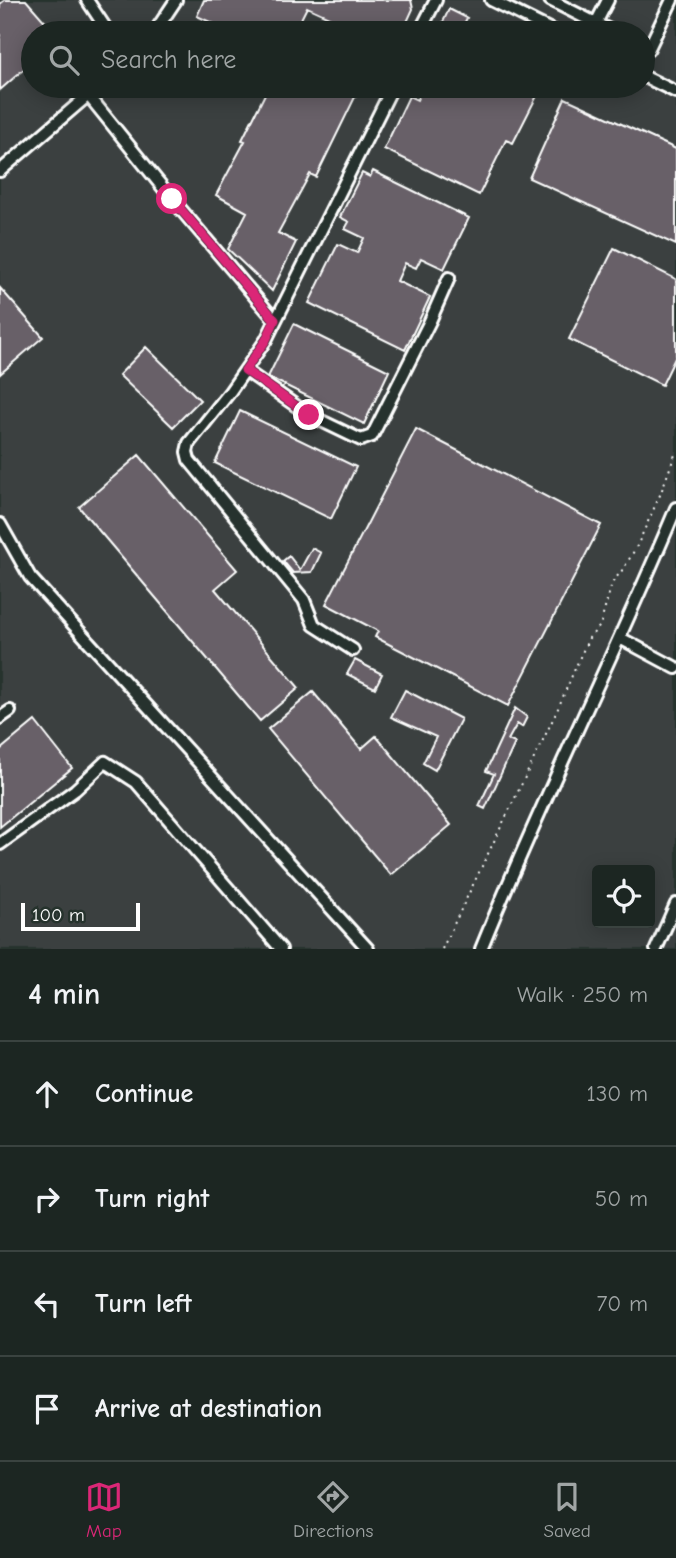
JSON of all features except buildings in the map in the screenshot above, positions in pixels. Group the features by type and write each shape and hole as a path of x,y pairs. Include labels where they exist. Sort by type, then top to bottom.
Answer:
{"street":[{"path":"87,0 101,21"},
{"path":"163,21 176,0"},
{"path":"425,21 436,0"},
{"path":"491,0 533,21"},
{"path":"550,0 592,21"},
{"path":"597,21 608,0"},
{"path":"655,35 672,0"},
{"path":"655,82 676,92"},
{"path":"0,171 87,98"},
{"path":"91,98 275,320"},
{"path":"353,650 314,625 304,600 189,460 187,452 189,443 266,340 387,98"},
{"path":"245,370 309,415 361,440 372,436 449,278"},
{"path":"481,949 560,764 620,638 676,508"},
{"path":"0,524 30,577 368,949"},
{"path":"620,638 676,668"},
{"path":"0,718 10,710"},
{"path":"0,844 75,790 105,762 136,782 281,949"},
{"path":"656,949 676,904"}],"path":[{"path":"442,949 556,713 580,656 589,638 600,626 612,583 638,546 676,452"}],"shaded area":[{"path":"0,0 676,0 676,949 0,949"}],"route":[{"path":"172,199 275,320 266,340 245,370 309,415"}]}
